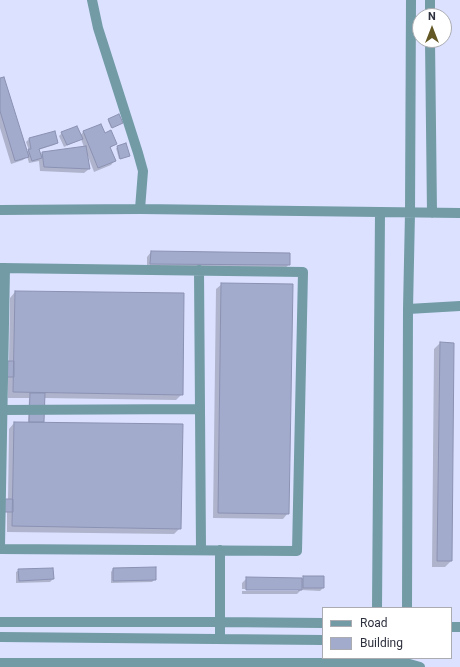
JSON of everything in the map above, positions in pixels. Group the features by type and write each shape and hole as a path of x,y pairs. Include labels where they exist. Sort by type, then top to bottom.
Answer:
{"street":[{"path":"92,0 98,28 143,171 140,209"},
{"path":"407,607 410,0"},
{"path":"430,48 432,213"},
{"path":"0,210 140,209 460,213"},
{"path":"377,607 380,212"},
{"path":"0,545 2,268 303,272 297,551 0,549"},
{"path":"199,270 201,550"},
{"path":"408,308 460,306"},
{"path":"1,410 200,409"},
{"path":"220,550 220,639"},
{"path":"0,622 322,623"},
{"path":"0,637 322,640"},
{"path":"0,663 406,663 420,667"}],"building":[{"path":"4,77 29,157 15,161 0,111 0,78"},
{"path":"119,114 123,123 112,128 108,119"},
{"path":"101,124 105,133 111,130 117,144 110,147 116,161 98,168 83,131"},
{"path":"77,126 83,139 67,145 61,132"},
{"path":"55,131 58,143 39,149 42,158 32,161 28,149 31,149 29,138"},
{"path":"126,143 130,156 120,159 117,146"},
{"path":"86,146 90,169 44,167 42,152"},
{"path":"151,251 290,253 290,265 150,264"},
{"path":"221,283 293,284 289,514 218,513"},
{"path":"15,291 184,293 183,395 13,392"},
{"path":"440,342 454,343 452,561 437,561"},
{"path":"0,361 14,361 14,377 0,377"},
{"path":"30,393 45,393 44,422 29,422"},
{"path":"14,422 183,424 181,529 12,526"},
{"path":"0,499 13,499 13,512 0,512"},
{"path":"156,567 156,580 113,581 113,568"},
{"path":"53,568 54,579 19,581 18,569"},
{"path":"303,576 324,576 324,588 303,588"},
{"path":"246,577 302,578 302,590 246,590"}]}
